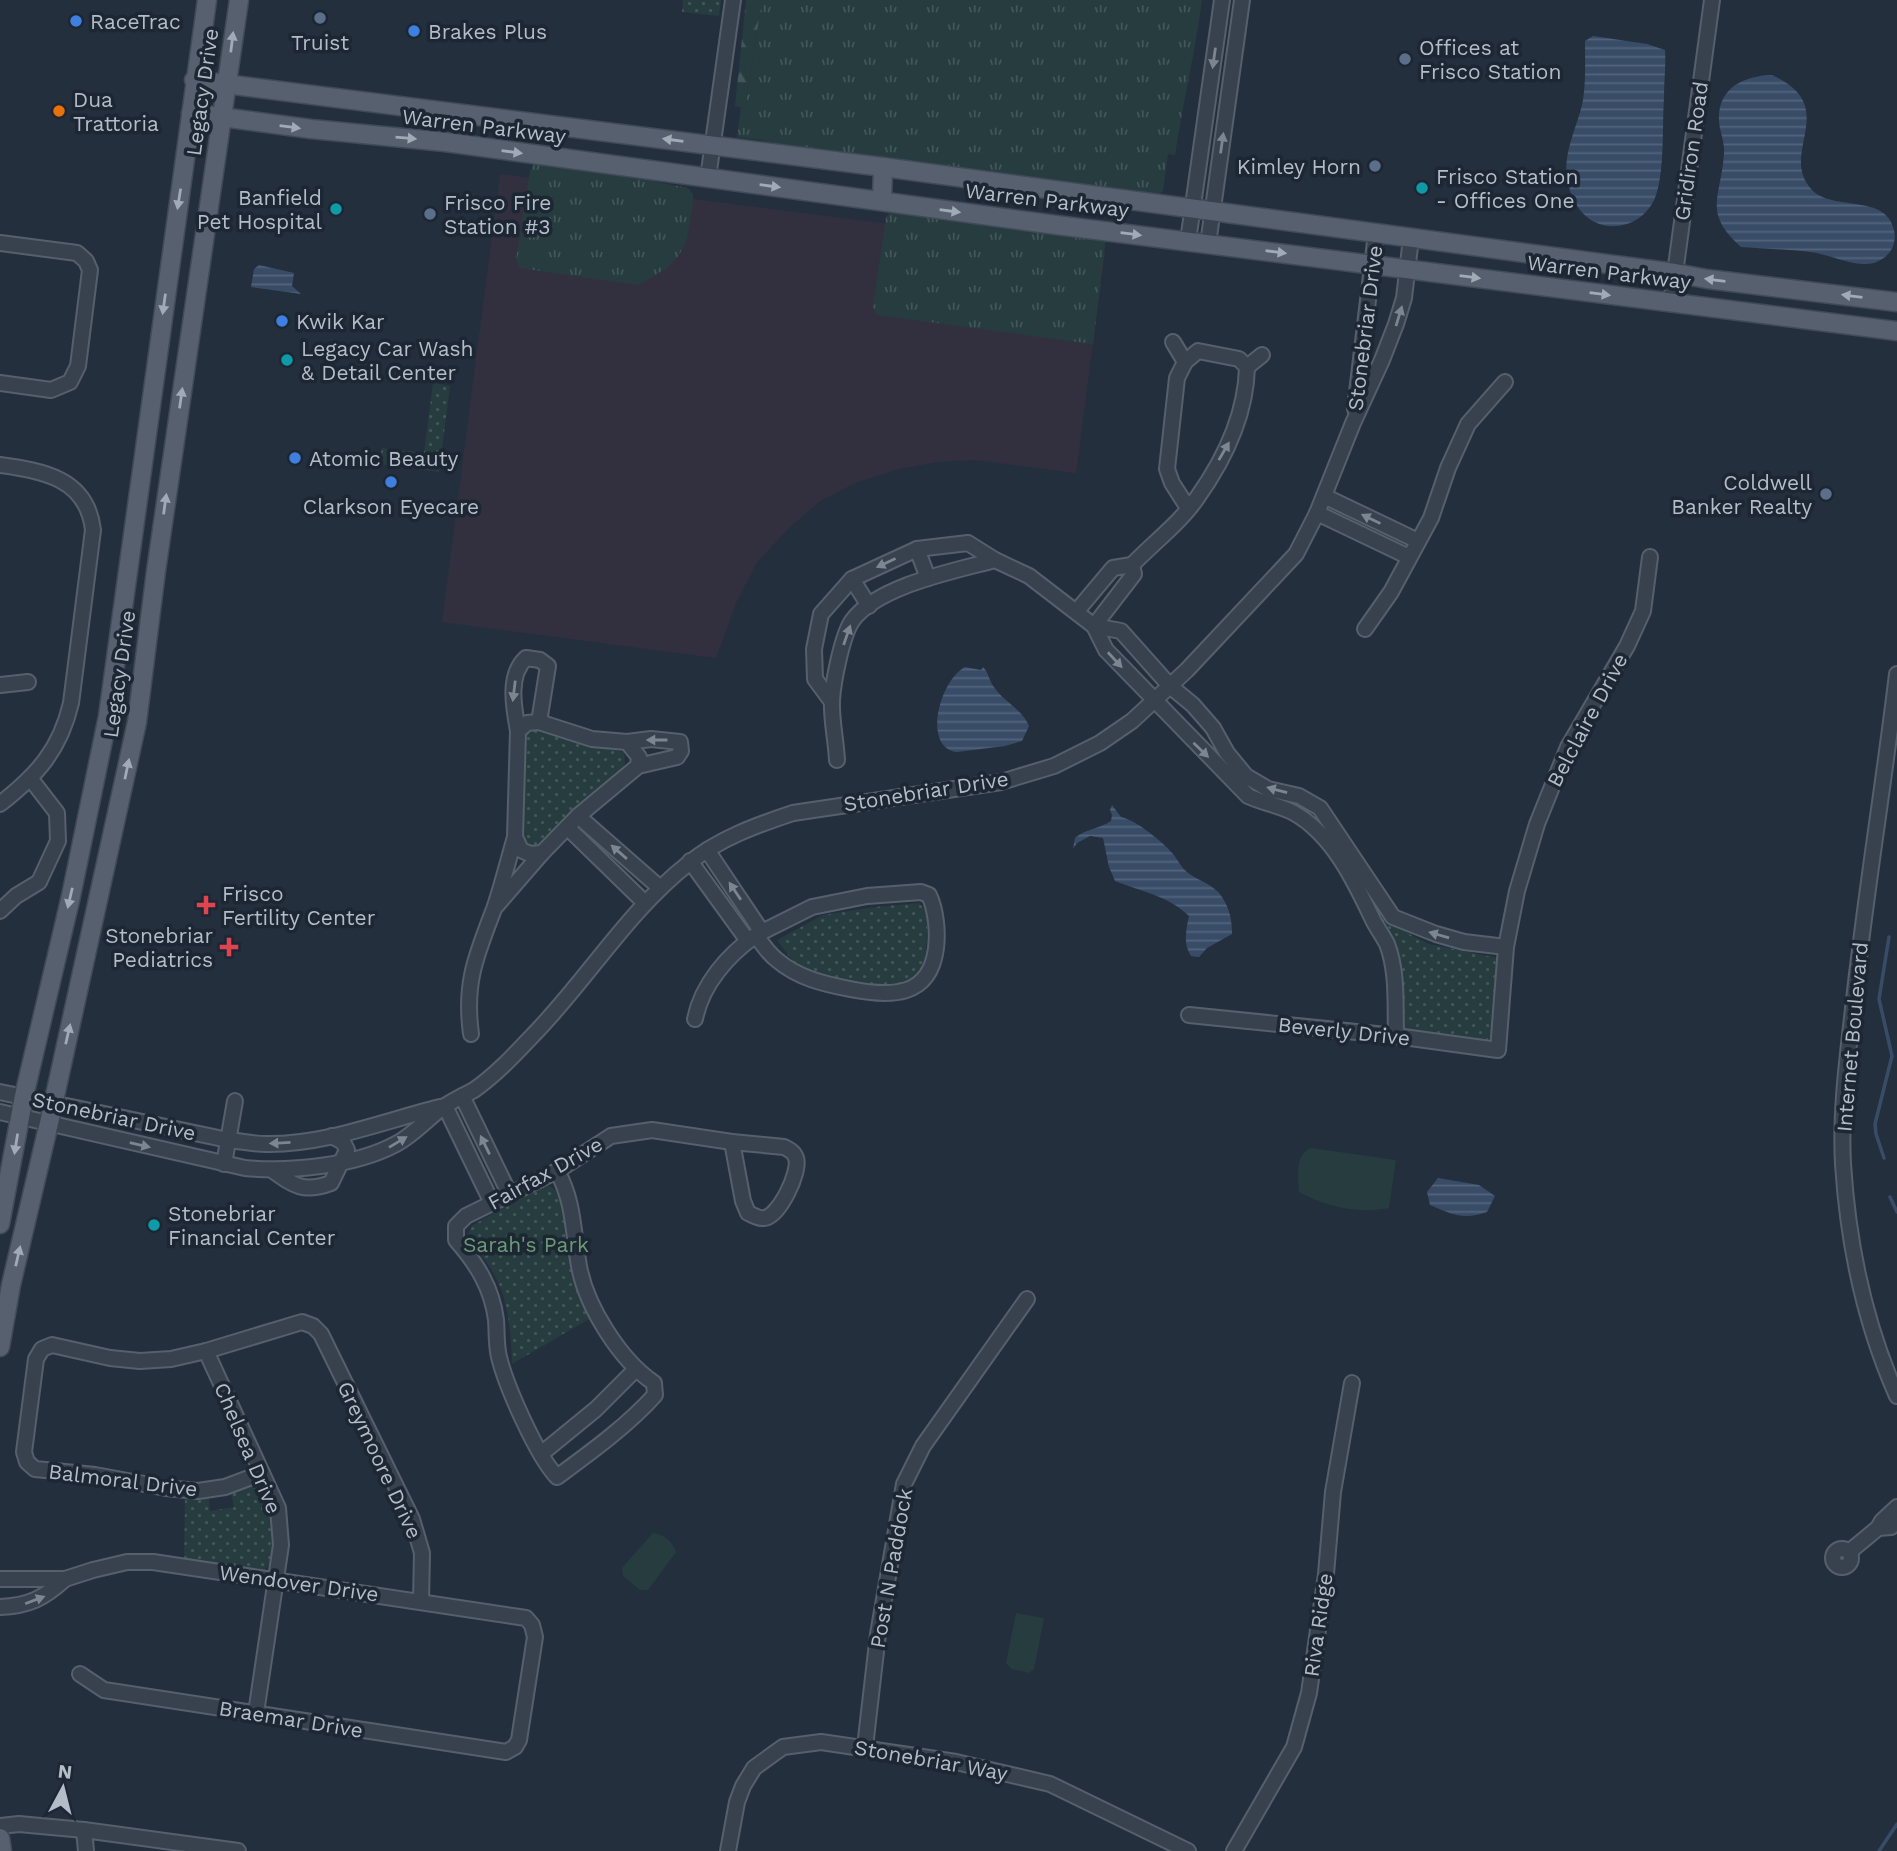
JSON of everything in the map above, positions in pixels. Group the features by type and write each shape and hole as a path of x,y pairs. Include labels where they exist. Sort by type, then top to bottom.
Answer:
{"main road":[{"name":"Legacy Drive","path":"0,1224 24,1096 99,762 207,0"},
{"name":"Legacy Drive","path":"0,1347 11,1285 137,723 156,571 239,0"},
{"name":"Warren Parkway","path":"194,80 883,167 1707,279 1897,302"},
{"path":"445,142 450,112"},
{"name":"Warren Parkway","path":"191,113 298,128 445,142 1188,242 1897,331"},
{"path":"882,201 883,167"},
{"path":"156,361 185,366"},
{"path":"128,569 156,571"},
{"path":"0,1838 2,1851"}],"street":[{"path":"708,178 733,0"},
{"path":"1188,242 1222,0"},
{"path":"1208,244 1242,0"},
{"name":"Gridiron Road","path":"1671,303 1712,0"},
{"name":"Stonebriar Drive","path":"1353,423 1376,233"},
{"name":"Stonebriar Drive","path":"0,1112 224,1164 272,1170 367,1156 394,1145 444,1106 492,1076 538,1030 644,902 690,861 707,850 761,822 793,813 1001,782 1054,766 1100,743 1132,721 1170,686 1296,554 1317,513 1353,423 1390,342 1404,298 1411,237"},
{"path":"0,243 77,253 86,261 90,271 78,366 70,382 51,390 0,383"},
{"path":"1364,335 1390,342"},
{"path":"1173,342 1185,362"},
{"path":"1076,612 1114,568 1132,565 1196,500 1233,435 1247,389 1247,368 1240,359 1198,351 1185,362 1177,378 1167,469 1172,483 1188,508"},
{"path":"1247,368 1262,355"},
{"path":"1365,629 1391,592 1431,518 1448,468 1468,424 1505,382"},
{"path":"0,466 48,473 65,482 87,507 93,530 79,650 68,715 54,749 30,779 0,804"},
{"path":"1324,496 1418,541"},
{"path":"1317,513 1409,557"},
{"path":"832,702 815,679 814,649 821,614 852,579 917,549 968,543 995,560 1029,576 1094,626 1106,650 1248,796 1292,812 1310,825 1330,846 1359,888 1387,944 1395,982 1396,1035"},
{"path":"917,549 928,578"},
{"name":"Belclaire Drive","path":"1498,1050 1506,947 1517,891 1536,824 1568,747 1627,646 1643,611 1650,557"},
{"path":"837,760 832,702 839,657 852,622 876,600 928,578 995,560"},
{"path":"1094,626 1134,574 1132,565"},
{"path":"852,579 869,606"},
{"path":"1094,626 1121,631 1170,686 1193,705 1213,728 1227,753 1246,776 1268,789 1299,796 1320,808 1393,917 1445,937 1506,947"},
{"path":"471,1034 468,1008 471,974 515,837 518,731 512,703 520,663 526,658 540,660 548,666 539,722"},
{"name":"Internet Boulevard","path":"1897,674 1860,946 1845,1083 1843,1162 1853,1250 1879,1354 1897,1396"},
{"path":"0,685 28,682"},
{"path":"494,909 578,816 638,765 677,757 681,751 680,742 592,739 539,722 527,723 518,731"},
{"path":"627,742 639,757 638,765"},
{"path":"0,911 16,896 39,882 58,841 57,813 30,779"},
{"path":"578,816 659,887"},
{"path":"568,828 644,902"},
{"path":"515,837 521,850 542,853"},
{"path":"707,850 755,936"},
{"path":"690,861 755,936 777,961 802,976 827,985 874,994 900,993 914,987 934,965 937,938 932,901 929,895 921,892 867,896 825,904 797,914 755,936 712,977 702,995 695,1018"},
{"name":"Beverly Drive","path":"1189,1015 1396,1035 1498,1050"},
{"name":"Stonebriar Drive","path":"0,1091 228,1140 265,1144 295,1143 332,1136 444,1106"},
{"path":"462,1096 509,1193"},
{"path":"224,1164 235,1101"},
{"path":"444,1106 492,1203"},
{"name":"Fairfax Drive","path":"541,1454 506,1384 498,1355 496,1321 486,1283 455,1236 456,1226 466,1216 557,1171 611,1136 652,1130 784,1147 792,1151 796,1158 794,1175 779,1209 768,1217 762,1219 748,1213 743,1201 733,1142"},
{"path":"332,1136 343,1142 347,1150 344,1161"},
{"name":"Stonebriar Drive","path":"272,1170 292,1184 315,1189 331,1183 344,1161"},
{"path":"557,1171 571,1203 581,1276 602,1324 635,1370 653,1382 655,1395 591,1452 557,1477 541,1454 596,1409 635,1370"},
{"name":"Post N Paddock","path":"865,1747 880,1621 904,1484 923,1446 1027,1300"},
{"name":"Greymoore Drive","path":"206,1351 302,1322 313,1326 321,1334 412,1519 422,1553 421,1601"},
{"name":"Balmoral Drive","path":"206,1351 171,1359 140,1361 110,1358 52,1345 42,1349 36,1359 23,1452 27,1462 35,1469 54,1473 95,1475 198,1491 225,1487 262,1473"},
{"name":"Chelsea Drive","path":"206,1351 278,1508 281,1545 256,1713"},
{"name":"Riva Ridge","path":"1234,1851 1294,1747 1309,1693 1333,1492 1352,1383"},
{"path":"1849,1552 1878,1528 1897,1507"},
{"path":"1878,1528 1891,1527 1897,1522"},
{"name":"Wendover Drive","path":"0,1579 65,1579 127,1562 153,1562 526,1618 532,1625 534,1637 519,1740 515,1747 506,1752"},
{"name":"Wendover Drive","path":"0,1607 16,1606 44,1597 65,1579"},
{"name":"Braemar Drive","path":"80,1674 104,1690 506,1752"},
{"name":"Stonebriar Way","path":"728,1851 737,1802 754,1768 783,1747 821,1742 978,1766 1050,1784 1188,1851"},
{"path":"0,1826 19,1824 84,1830 239,1851"},
{"path":"84,1830 86,1851"}],"shaded area":[{"path":"500,174 1105,252 1076,473 975,460 937,462 899,469 855,483 820,501 789,528 757,562 736,603 716,658 442,622"}],"green space":[{"path":"683,0 721,0 719,16 682,12"},
{"path":"746,0 762,0 745,108 735,106"},
{"path":"762,0 1202,0 1175,155 1168,154 1163,191 1156,196 787,147 737,137 741,107 745,108"},
{"path":"534,164 640,177 688,188 693,194 693,204 686,242 679,255 667,268 638,285 520,268 516,260 530,171"},
{"path":"891,211 1106,237 1093,344 877,315 873,307 886,217"},
{"path":"433,383 450,386 439,472 379,464 382,448 424,453"},
{"path":"532,729 624,752 625,763 621,771 583,802 539,847 526,846 519,833 521,738"},
{"path":"919,903 928,913 925,966 915,981 881,990 816,975 795,964 777,940 823,915"},
{"path":"1385,914 1411,935 1429,944 1498,958 1490,1037 1482,1045 1407,1033 1401,1026 1388,933 1381,916"},
{"path":"1311,1148 1396,1160 1389,1208 1343,1208 1299,1192 1300,1161 1302,1155"},
{"name":"Sarah's Park","path":"547,1185 558,1191 562,1203 572,1277 589,1319 512,1364 508,1316 499,1284 492,1270 470,1246 468,1233 473,1225"},
{"path":"253,1485 261,1488 273,1531 273,1554 264,1570 184,1558 185,1498 209,1499 210,1511 234,1507 231,1493"},
{"path":"653,1533 667,1539 676,1552 648,1590 640,1590 623,1576 622,1568"},
{"path":"1016,1613 1044,1618 1034,1669 1029,1673 1011,1669 1006,1663"}],"water":[{"path":"1593,36 1647,44 1665,50 1658,188 1646,212 1634,221 1619,226 1596,223 1584,215 1572,197 1566,172 1568,151 1583,100 1585,41"},
{"path":"1772,75 1793,88 1803,101 1807,116 1801,161 1803,176 1812,190 1822,197 1881,211 1889,219 1894,230 1894,243 1889,253 1881,260 1858,264 1818,253 1741,247 1721,224 1717,204 1724,154 1719,122 1722,100 1727,92 1742,81"},
{"path":"259,265 294,273 292,286 301,294 251,287 254,269"},
{"path":"965,667 981,670 983,667 992,685 1026,720 1029,726 1022,741 957,752 946,748 937,727 938,713 948,686"},
{"path":"1112,805 1121,817 1141,827 1163,844 1187,872 1219,893 1229,911 1232,934 1207,948 1199,957 1191,956 1186,941 1189,916 1173,903 1115,881 1103,838 1090,836 1077,843 1073,849 1075,838 1079,835 1111,821"},
{"path":"1438,1178 1479,1185 1495,1196 1487,1212 1472,1216 1452,1214 1430,1205 1427,1192"}],"waterway":[{"path":"1884,1158 1875,1124 1892,1056 1879,999 1889,937"},
{"path":"1890,1197 1897,1212"},
{"path":"1879,1851 1897,1824"}],"place":[{"name":"Truist","path":"320,18"},
{"name":"RaceTrac","path":"76,21"},
{"name":"Brakes Plus","path":"414,31"},
{"name":"Offices at Frisco Station","path":"1405,59"},
{"name":"Dua Trattoria","path":"59,111"},
{"name":"Kimley Horn","path":"1375,166"},
{"name":"Frisco Station - Offices One","path":"1422,188"},
{"name":"Banfield Pet Hospital","path":"336,209"},
{"name":"Frisco Fire Station #3","path":"430,214"},
{"name":"Kwik Kar","path":"282,321"},
{"name":"Legacy Car Wash & Detail Center","path":"287,360"},
{"name":"Atomic Beauty","path":"295,458"},
{"name":"Clarkson Eyecare","path":"391,482"},
{"name":"Coldwell Banker Realty","path":"1826,494"},
{"name":"Frisco Fertility Center","path":"206,905"},
{"name":"Stonebriar Pediatrics","path":"229,947"},
{"name":"Stonebriar Financial Center","path":"154,1225"}]}
